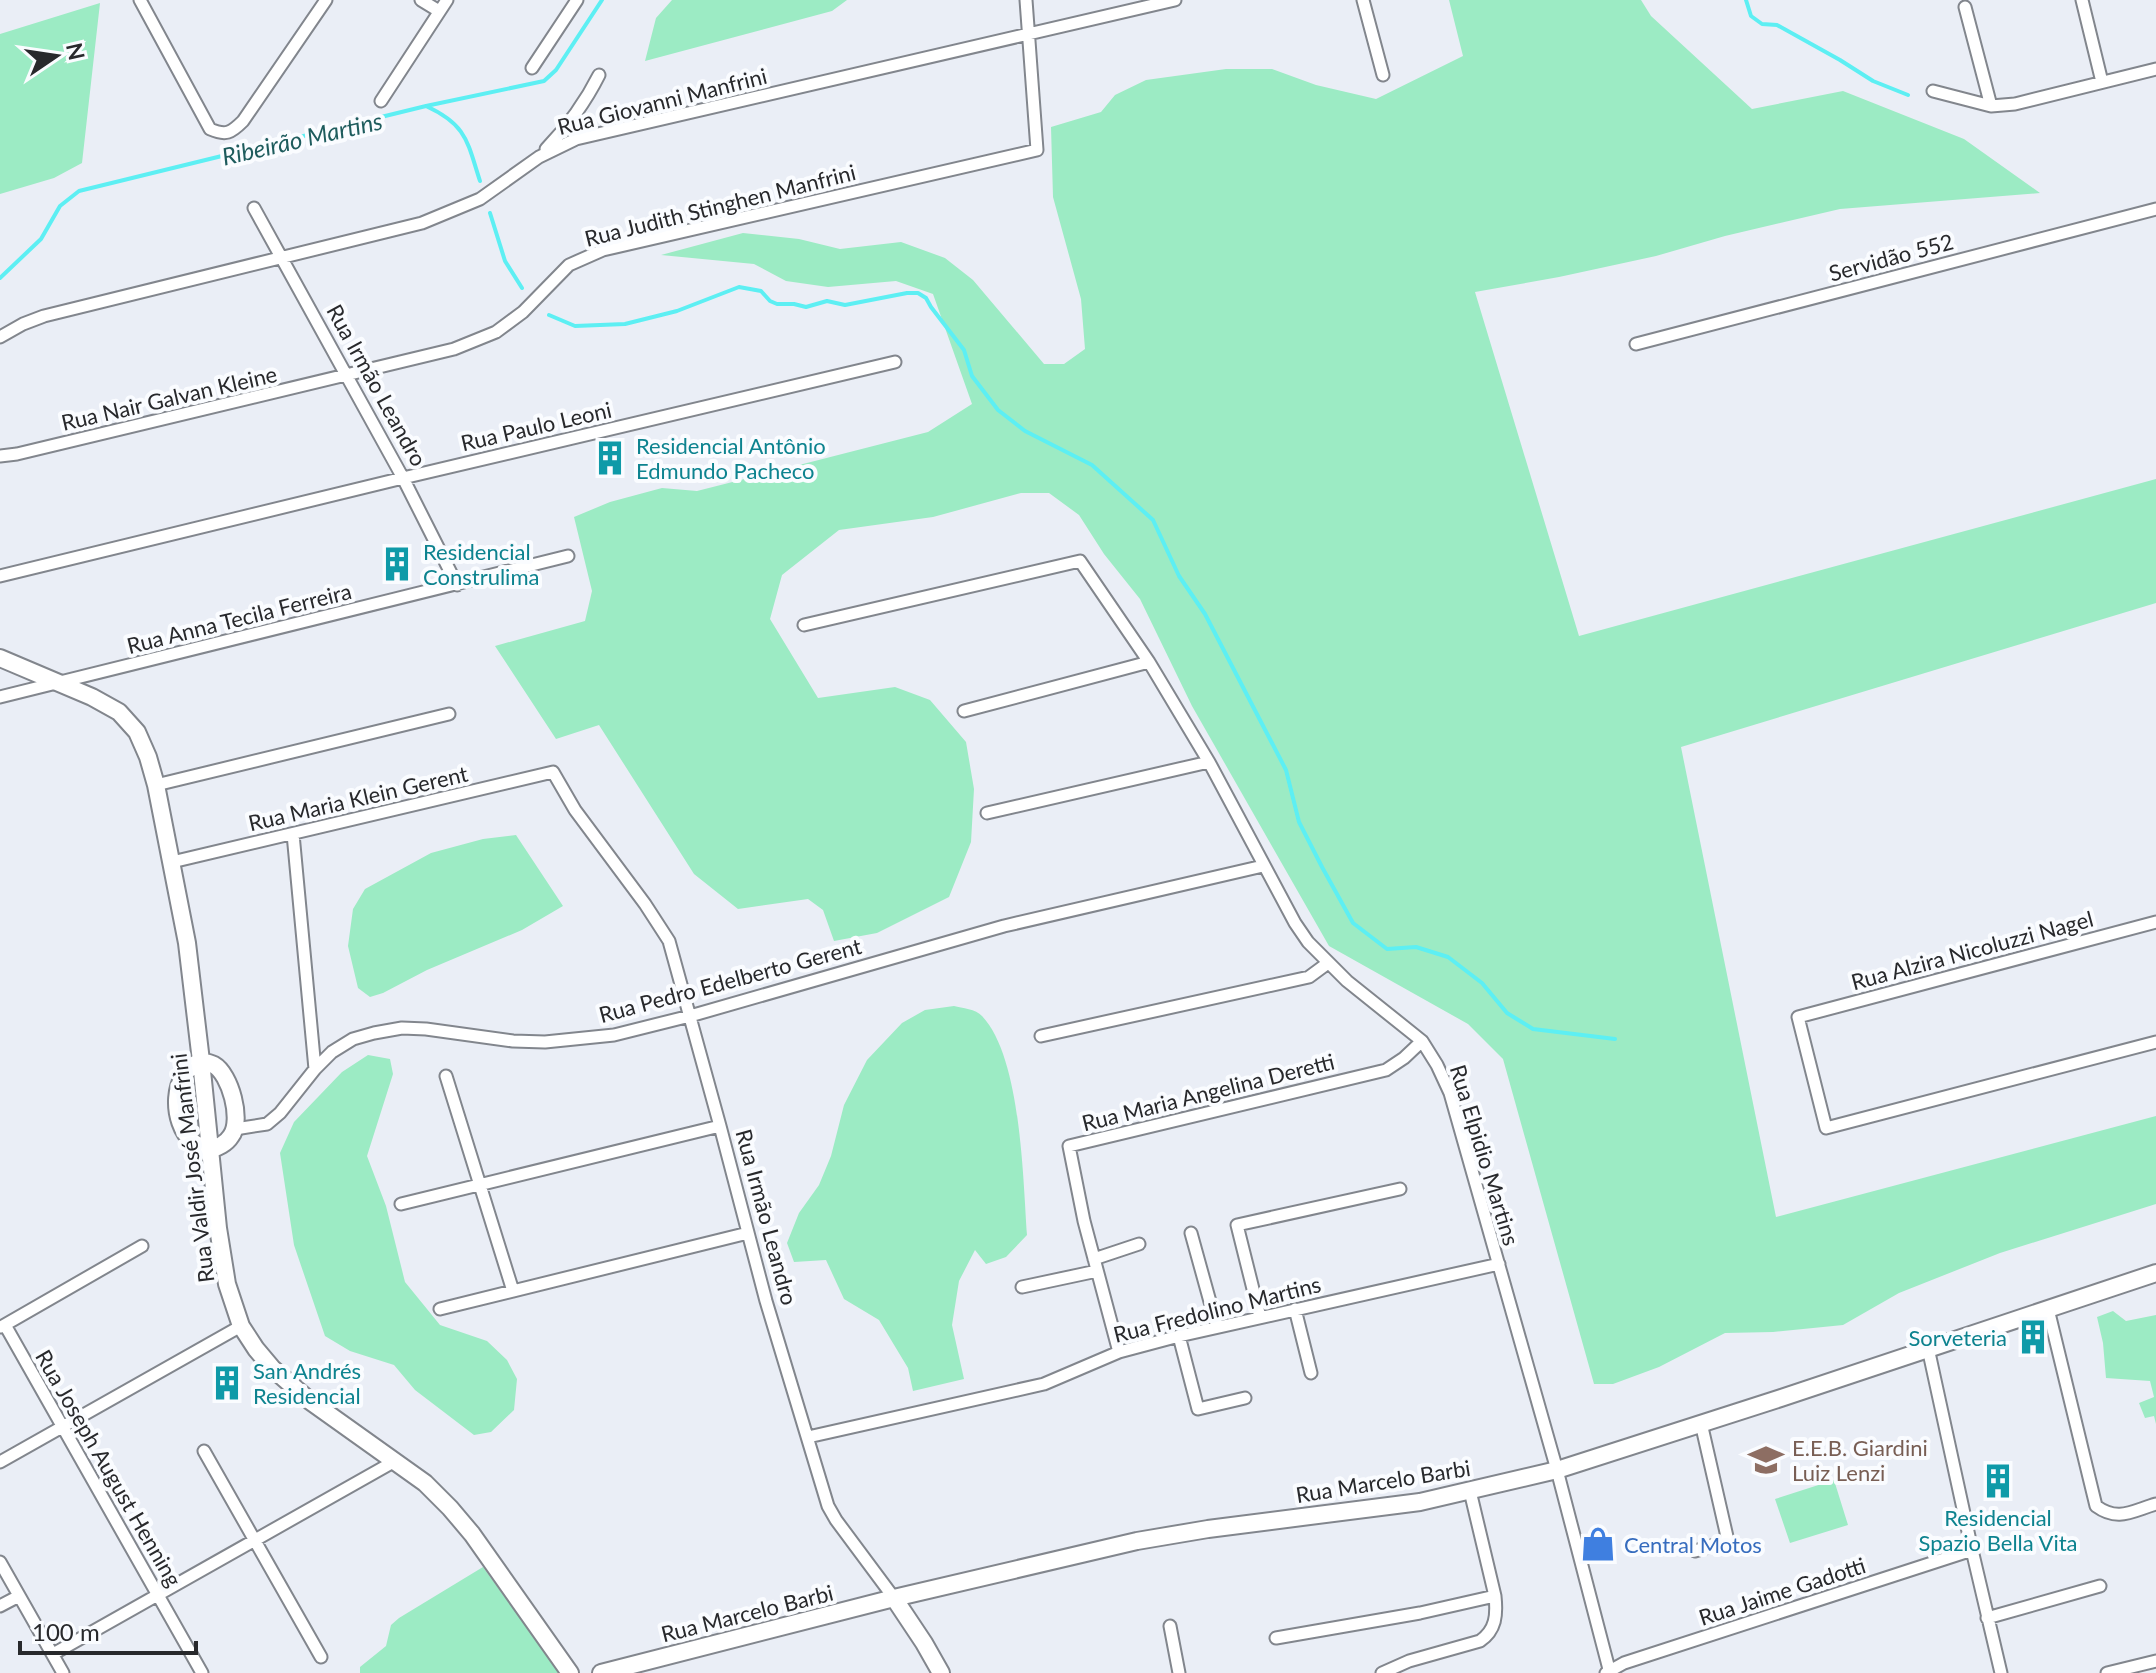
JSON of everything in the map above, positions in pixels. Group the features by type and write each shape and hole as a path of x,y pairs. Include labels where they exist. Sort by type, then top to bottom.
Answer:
{"street":[{"path":"140,0 210,129 220,133 227,133 243,121 326,0"},
{"path":"421,0 439,11"},
{"path":"381,101 447,0"},
{"path":"532,68 577,0"},
{"path":"1026,0 1028,34"},
{"name":"Rua Giovanni Manfrini","path":"0,337 44,316 282,259 444,216 498,188 539,157 561,145 591,135 1175,0"},
{"path":"1363,0 1383,75"},
{"path":"2082,0 2102,82"},
{"path":"1965,7 1991,106"},
{"name":"Rua Judith Stinghen Manfrini","path":"347,376 454,349 486,337 523,312 569,265 603,250 1037,150 1028,34"},
{"path":"1933,91 1991,106 2015,104 2156,69"},
{"path":"539,157 574,117 599,75"},
{"name":"Rua Irmão Leandro","path":"254,208 403,478 457,585"},
{"name":"Servidão 552","path":"1636,344 2156,209"},
{"name":"Rua Paulo Leoni","path":"0,576 895,362"},
{"name":"Rua Nair Galvan Kleine","path":"0,456 347,376"},
{"name":"Rua Anna Tecila Ferreira","path":"0,697 568,556"},
{"name":"Rua Elpidio Martins","path":"804,625 1080,561 1149,662 1209,762 1263,866 1308,942 1347,981 1422,1041 1437,1065 1450,1093 1499,1264 1609,1672"},
{"name":"Rua Valdir José Manfrini","path":"0,658 92,697 119,712 137,732 148,757 187,943 218,1228 227,1284 241,1326 272,1368 310,1401 425,1483 472,1534 570,1673"},
{"path":"964,711 1149,662"},
{"path":"156,785 449,714"},
{"path":"987,813 1209,762"},
{"name":"Rua Irmão Leandro","path":"553,772 575,810 669,941 766,1301 828,1506 894,1598 941,1673"},
{"name":"Rua Maria Klein Gerent","path":"172,862 553,772"},
{"path":"293,834 315,1069"},
{"name":"Rua Pedro Edelberto Gerent","path":"235,1129 267,1124 332,1052 353,1039 374,1033 402,1028 426,1029 513,1041 545,1042 614,1035 1004,926 1263,866"},
{"name":"Rua Alzira Nicoluzzi Nagel","path":"2156,922 1798,1017 1826,1128 2156,1042"},
{"path":"1041,1036 1309,977 1328,963"},
{"name":"Rua Maria Angelina Deretti","path":"1095,1265 1069,1146 1386,1070 1422,1041"},
{"path":"201,1061 216,1065 225,1077 235,1110 235,1129 231,1137 210,1150 195,1144 188,1136 177,1108 182,1079 193,1064 201,1061"},
{"path":"446,1076 513,1291"},
{"path":"401,1204 720,1126"},
{"path":"1260,1317 1237,1225 1400,1189"},
{"path":"440,1309 748,1233"},
{"path":"1191,1233 1217,1327"},
{"path":"1022,1287 1095,1265 1139,1244"},
{"path":"2,1326 142,1246"},
{"name":"Rua Fredolino Martins","path":"808,1437 1044,1384 1119,1352 1179,1336 1499,1264"},
{"path":"1095,1265 1119,1352"},
{"name":"Rua Marcelo Barbi","path":"601,1673 894,1598 1148,1538 1404,1504 1557,1470 2156,1273"},
{"path":"1295,1309 1311,1373"},
{"path":"2048,1309 2096,1506 2107,1514 2119,1515 2156,1504"},
{"name":"Rua Joseph August Henning","path":"2,1326 202,1673"},
{"path":"0,1462 241,1326"},
{"path":"1179,1336 1198,1409 1245,1398"},
{"path":"1928,1348 2001,1673"},
{"path":"1695,1551 1728,1541 1701,1423"},
{"path":"204,1451 321,1657"},
{"path":"53,1654 395,1461"},
{"path":"1382,1673 1409,1661 1480,1641 1493,1627 1495,1596 1470,1491"},
{"name":"Rua Jaime Gadotti","path":"1609,1672 1624,1663 1972,1550"},
{"path":"0,1562 63,1673"},
{"path":"1987,1618 2100,1586"},
{"path":"0,1606 19,1596"},
{"path":"1276,1638 1420,1613 1495,1596"},
{"path":"1170,1626 1179,1673"},
{"path":"2107,1673 2156,1661"}],"green space":[{"path":"672,0 847,0 832,11 645,61 656,18"},
{"path":"1449,0 1641,0 1651,16 1752,109 1843,91 1964,139 2040,193 1840,209 1656,256 1475,292 1579,636 2156,479 2156,603 1681,747 1776,1217 2156,1116 2156,1204 2000,1253 1899,1293 1843,1325 1725,1333 1659,1367 1613,1384 1594,1384 1503,1059 1468,1024 1329,946 1192,706 1140,599 1104,554 1079,515 1049,493 1021,493 933,517 839,530 782,575 770,619 818,698 895,687 930,700 966,742 974,789 971,842 949,897 877,933 834,941 823,910 808,899 738,909 694,874 599,725 556,739 495,646 585,621 592,591 574,517 610,502 662,488 697,491 928,432 972,404 933,294 896,281 828,287 786,281 754,264 661,255 743,233 799,239 840,249 901,242 945,258 973,280 1044,364 1064,364 1085,349 1081,299 1053,197 1051,127 1101,112 1115,95 1146,80 1226,69 1272,69 1316,85 1376,99 1463,56"},
{"path":"100,3 82,163 54,178 0,194 0,34"},
{"path":"516,835 563,906 522,930 427,970 383,993 370,997 358,988 348,946 353,909 365,889 431,853 483,839"},
{"path":"954,1006 973,1010 982,1016 995,1035 1005,1060 1018,1120 1027,1235 1006,1257 986,1264 975,1250 959,1281 952,1325 964,1379 913,1391 908,1368 879,1320 844,1299 826,1260 794,1262 787,1243 799,1213 819,1185 831,1156 844,1105 867,1060 902,1023 925,1010"},
{"path":"368,1055 390,1059 393,1074 367,1156 386,1206 405,1282 440,1325 487,1341 507,1360 517,1379 514,1410 491,1432 474,1435 415,1390 394,1365 350,1351 325,1336 294,1245 280,1153 294,1122 342,1072"},
{"path":"2113,1311 2126,1321 2156,1315 2156,1424 2154,1416 2145,1418 2139,1403 2154,1397 2150,1381 2106,1378 2097,1317"},
{"path":"1834,1480 1848,1525 1790,1543 1775,1499"},
{"path":"483,1567 560,1673 360,1673 360,1667 386,1646 391,1625 399,1618"}],"waterway":[{"name":"Ribeirão Martins","path":"0,278 41,239 60,206 79,191 426,106 544,81 556,70 602,0"},
{"name":"Ribeirão Martins","path":"1746,0 1751,16 1762,24 1777,25 1873,81 1908,95"},
{"path":"426,106 450,120 464,136 480,181"},
{"path":"490,213 505,261 522,288"},
{"path":"549,315 575,326 625,324 677,311 739,287 761,291 777,304 806,307 827,301 845,305 907,293 918,293 926,298 964,350 972,376 998,410 1025,431 1092,465 1153,520 1179,576 1205,614 1286,770 1299,822 1353,923 1387,949 1416,947 1448,957 1482,983 1507,1013 1533,1029 1615,1039"}],"place":[{"name":"Residencial Antônio Edmundo Pacheco","path":"610,458"},
{"name":"Residencial Construlima","path":"397,564"},
{"name":"Sorveteria","path":"2033,1337"},
{"name":"San Andrés Residencial","path":"227,1383"},
{"name":"E.E.B. Giardini Luiz Lenzi","path":"1766,1460"},
{"name":"Residencial Spazio Bella Vita","path":"1998,1481"},
{"name":"Central Motos","path":"1598,1544"}]}
